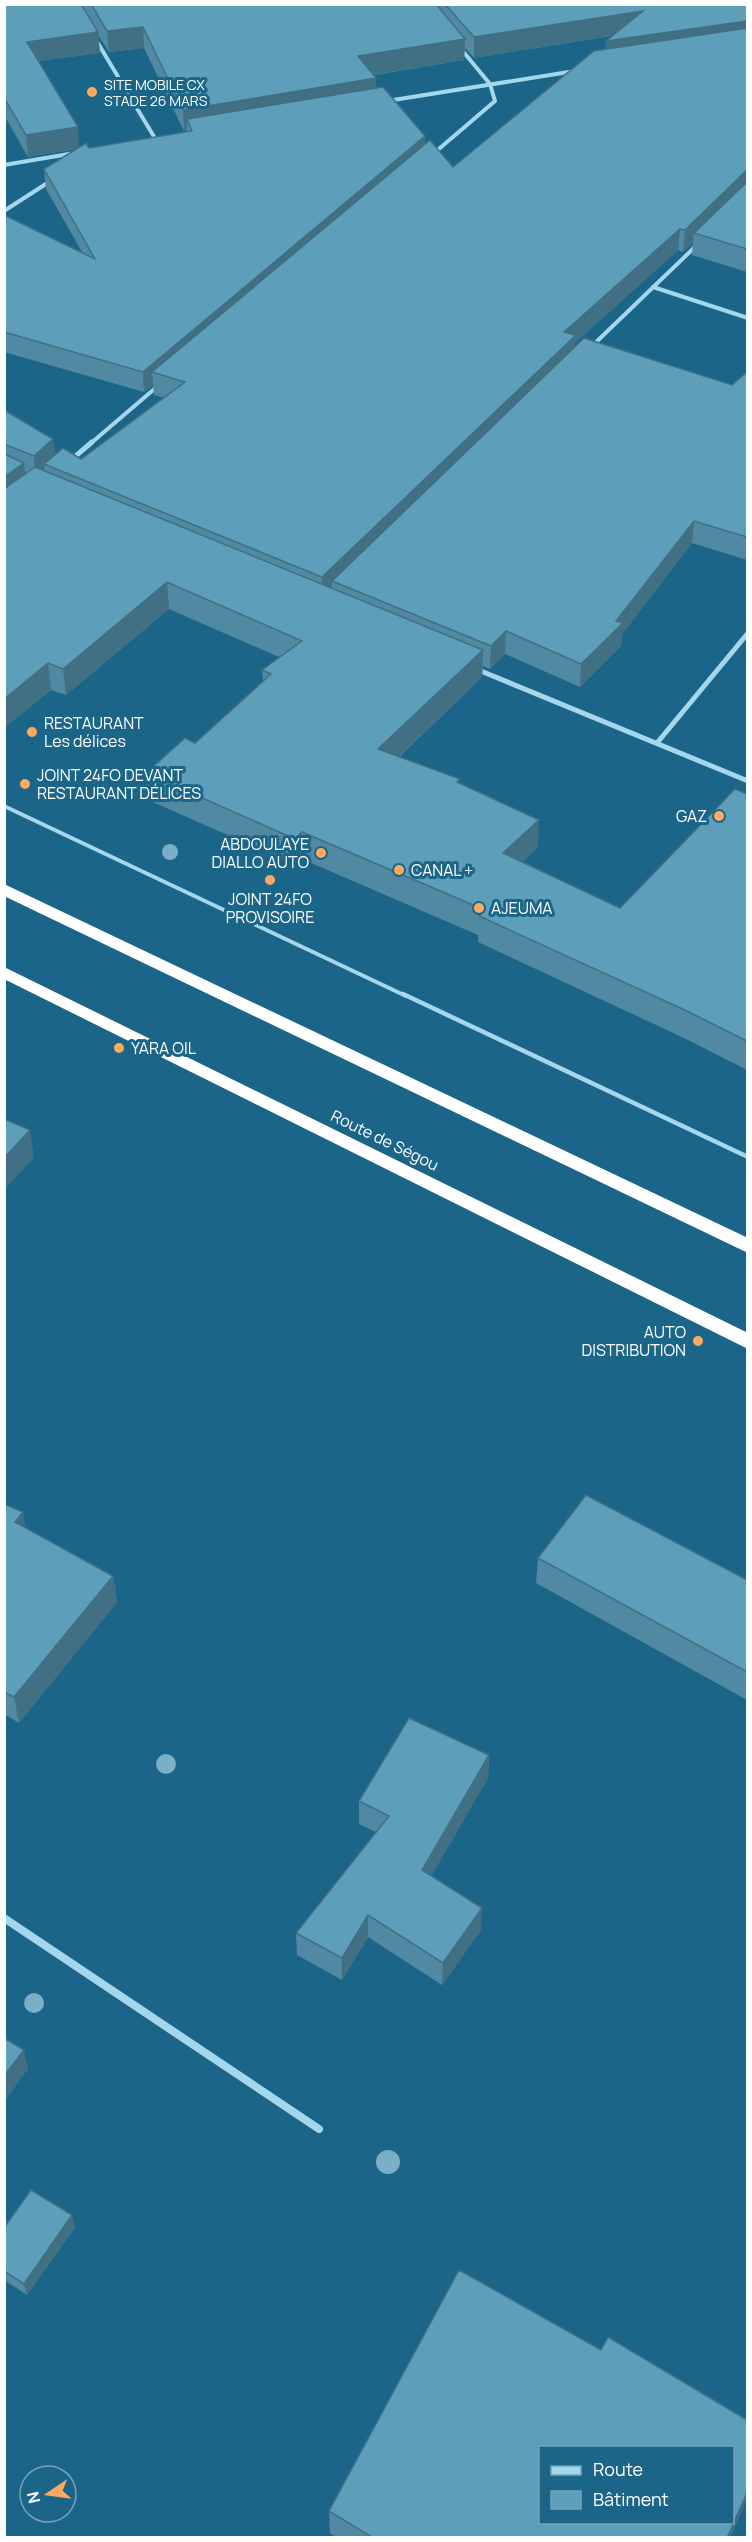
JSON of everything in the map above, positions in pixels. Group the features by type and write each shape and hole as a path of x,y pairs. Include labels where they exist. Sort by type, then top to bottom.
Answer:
{"highway":[{"path":"4,889 747,1246"},
{"name":"Route de Ségou","path":"4,972 747,1342"}],"street":[{"path":"93,34 156,140"},
{"path":"431,155 495,101 490,84 460,48"},
{"path":"386,101 584,69"},
{"path":"144,142 167,138"},
{"path":"4,165 78,153"},
{"path":"4,211 62,174"},
{"path":"585,353 705,237"},
{"path":"653,287 747,318"},
{"path":"65,465 166,380"},
{"path":"657,743 747,633"},
{"path":"474,668 747,781"},
{"path":"4,1918 319,2129"}],"lane":[{"path":"4,806 747,1157"}],"building":[{"path":"4,4 81,4 98,32 27,42 78,127 26,135 4,98"},
{"path":"91,4 436,4 465,39 358,56 376,78 183,110 143,27 107,31"},
{"path":"445,4 747,4 747,21 606,41 643,11 474,37"},
{"path":"747,28 747,170 685,230 680,229 564,332 576,335 322,577 44,464 63,448 81,459 185,382 152,372 430,140 453,167 594,51"},
{"path":"383,87 425,136 143,372 4,332 4,215 95,259 44,169 86,143 89,148 192,131 187,119"},
{"path":"747,182 747,249 694,233"},
{"path":"584,338 732,385 747,372 747,537 694,521 616,621 623,623 581,664 506,631 491,646 332,581"},
{"path":"4,410 53,439 34,456 4,444"},
{"path":"4,454 24,463 4,477"},
{"path":"35,467 483,650 378,749 460,779 457,782 539,820 503,853 620,908 735,789 747,794 747,1041 687,1011 479,916 485,910 302,832 295,839 146,773 185,738 195,743 271,674 262,670 302,641 167,582 63,669 48,663 4,699 4,489"},
{"path":"4,1119 30,1130 4,1158"},
{"path":"586,1495 747,1580 747,1672 538,1558"},
{"path":"4,1504 23,1512 15,1522 113,1576 14,1697 4,1692"},
{"path":"409,1718 489,1755 422,1870 482,1908 443,1963 368,1915 342,1958 296,1933 389,1816 359,1801"},
{"path":"4,2038 24,2050 4,2076"},
{"path":"31,2190 72,2215 24,2284 4,2271 4,2228"},
{"path":"459,2270 601,2350 608,2337 747,2420 747,2493 734,2522 734,2446 539,2446 539,2524 733,2524 727,2538 373,2538 329,2511"}],"place":[{"name":"SITE MOBILE CX STADE 26 MARS","path":"92,92"},
{"name":"RESTAURANT Les délices","path":"32,732"},
{"name":"JOINT 24FO DEVANT RESTAURANT DÉLICES","path":"25,784"},
{"name":"GAZ","path":"719,816"},
{"name":"ABDOULAYE DIALLO AUTO","path":"321,853"},
{"name":"CANAL +","path":"399,870"},
{"name":"JOINT 24FO PROVISOIRE","path":"270,880"},
{"name":"AJEUMA","path":"479,908"},
{"name":"YARA OIL","path":"119,1048"},
{"name":"AUTO DISTRIBUTION","path":"698,1341"}]}
